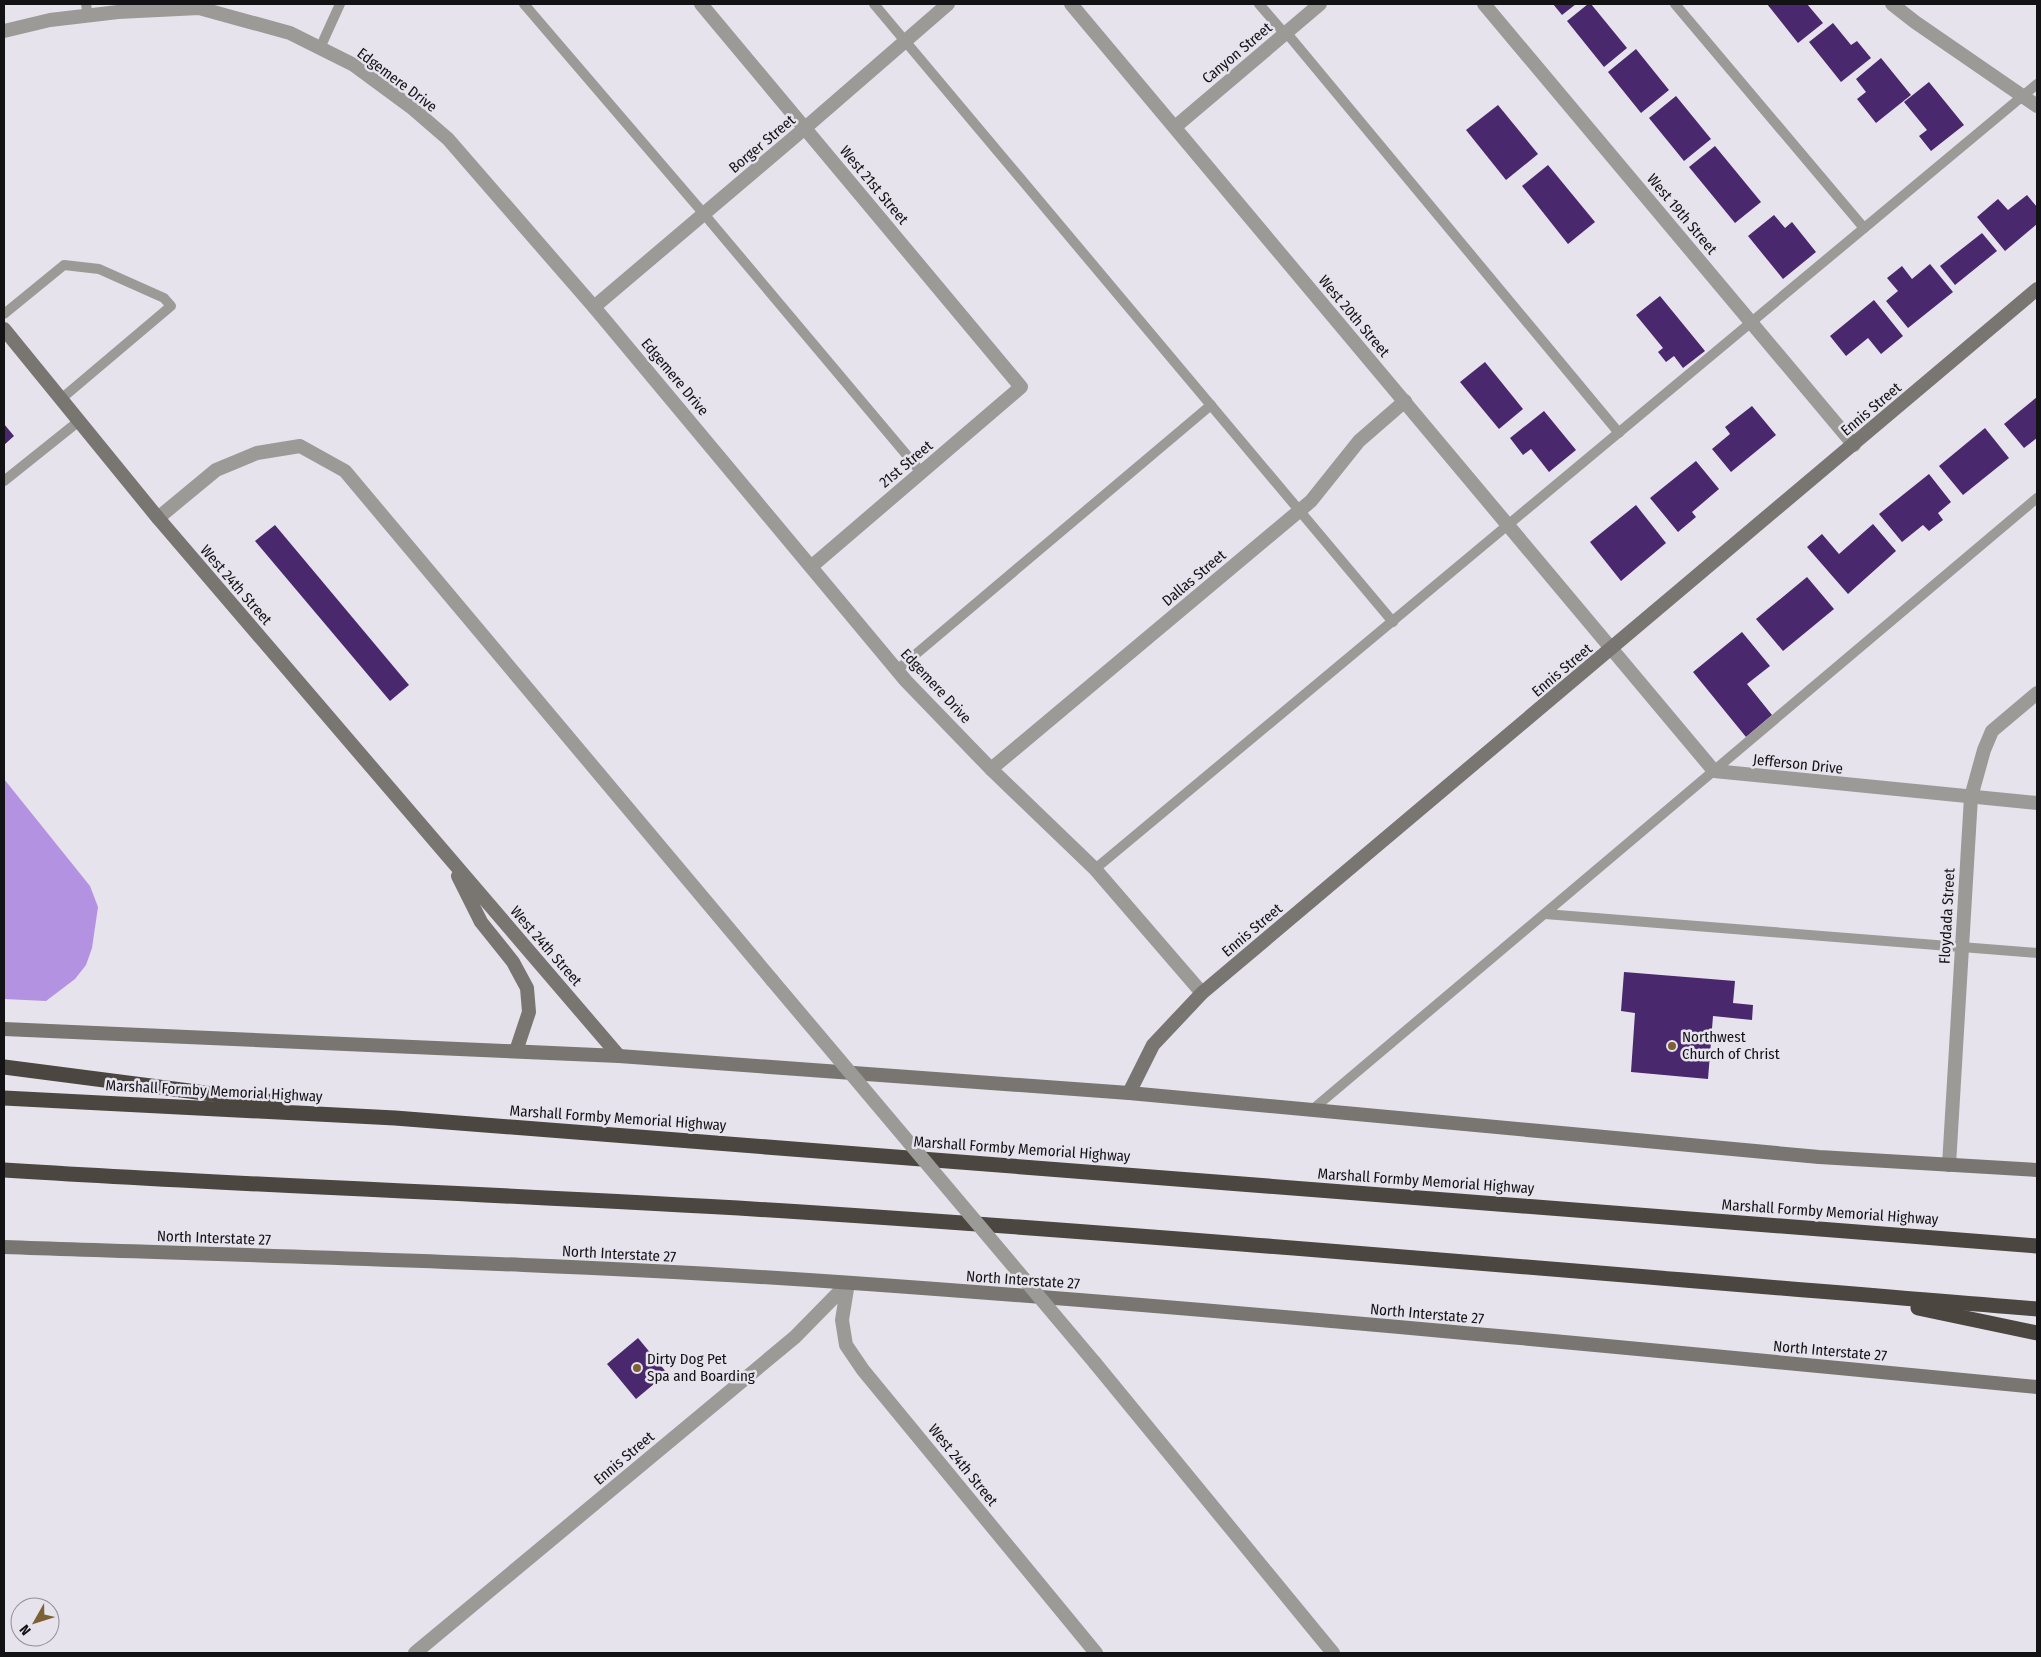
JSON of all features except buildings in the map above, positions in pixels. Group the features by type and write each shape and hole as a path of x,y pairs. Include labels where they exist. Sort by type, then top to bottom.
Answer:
{"highway":[{"path":"4,1067 395,1118"},
{"name":"Marshall Formby Memorial Highway","path":"4,1098 395,1118 2037,1246"},
{"path":"4,1170 816,1213 2037,1310"},
{"path":"4,1179 127,1178"},
{"path":"1858,1295 2037,1333"}],"main road":[{"name":"Ennis Street","path":"1129,1094 1153,1045 1202,993 2037,289"},
{"name":"West 24th Street","path":"4,329 158,518 619,1056"},
{"name":"West 24th Street","path":"449,858 482,922 520,972 527,988 529,1012 516,1052"},
{"path":"4,1029 619,1056 1129,1094 1819,1156 2037,1170"},
{"name":"North Interstate 27","path":"4,1247 517,1265 848,1283 1104,1302 1522,1338 2037,1387"}],"street":[{"name":"West 21st Street","path":"701,4 1021,387"},
{"name":"Borger Street","path":"594,307 948,4"},
{"name":"West 20th Street","path":"1071,4 1611,650"},
{"name":"Canyon Street","path":"1175,127 1320,4"},
{"name":"West 19th Street","path":"1484,4 1854,445"},
{"path":"1892,4 2037,106"},
{"name":"Edgemere Drive","path":"4,31 87,10 199,6 290,33 354,65 411,107 448,139 594,307 897,670 991,769 1095,869 1202,993"},
{"name":"21st Street","path":"812,566 1021,387"},
{"name":"Dallas Street","path":"991,769 1300,511 1311,501 1359,441 1405,402"},
{"path":"158,518 216,470 257,453 300,446 345,471 1095,1363 1333,1653"},
{"path":"1611,650 1714,771"},
{"name":"Floydada Street","path":"1949,1165 1971,797 1984,750 1992,731 2037,692"},
{"name":"Jefferson Drive","path":"1714,771 2037,803"},
{"name":"Ennis Street","path":"415,1653 795,1337 848,1283"},
{"name":"West 24th Street","path":"848,1283 842,1320 846,1345 863,1370 1096,1653"}],"lane":[{"path":"320,48 340,4"},
{"path":"524,4 921,472"},
{"path":"874,4 1393,622"},
{"path":"1259,4 1284,34 1290,37 1619,433"},
{"path":"1675,4 1864,228"},
{"path":"1095,869 2037,84"},
{"path":"4,314 64,265 99,269 164,298 171,306 61,399"},
{"path":"897,670 1212,406"},
{"path":"4,482 79,421"},
{"path":"1313,1110 2037,498"},
{"path":"1545,914 2037,953"}],"shaded area":[{"path":"4,779 90,886 98,907 92,948 86,965 75,979 46,1001 4,999"}],"place":[{"name":"Northwest Church of Christ","path":"1672,1046"},
{"name":"Dirty Dog Pet Spa and Boarding","path":"637,1368"}]}
